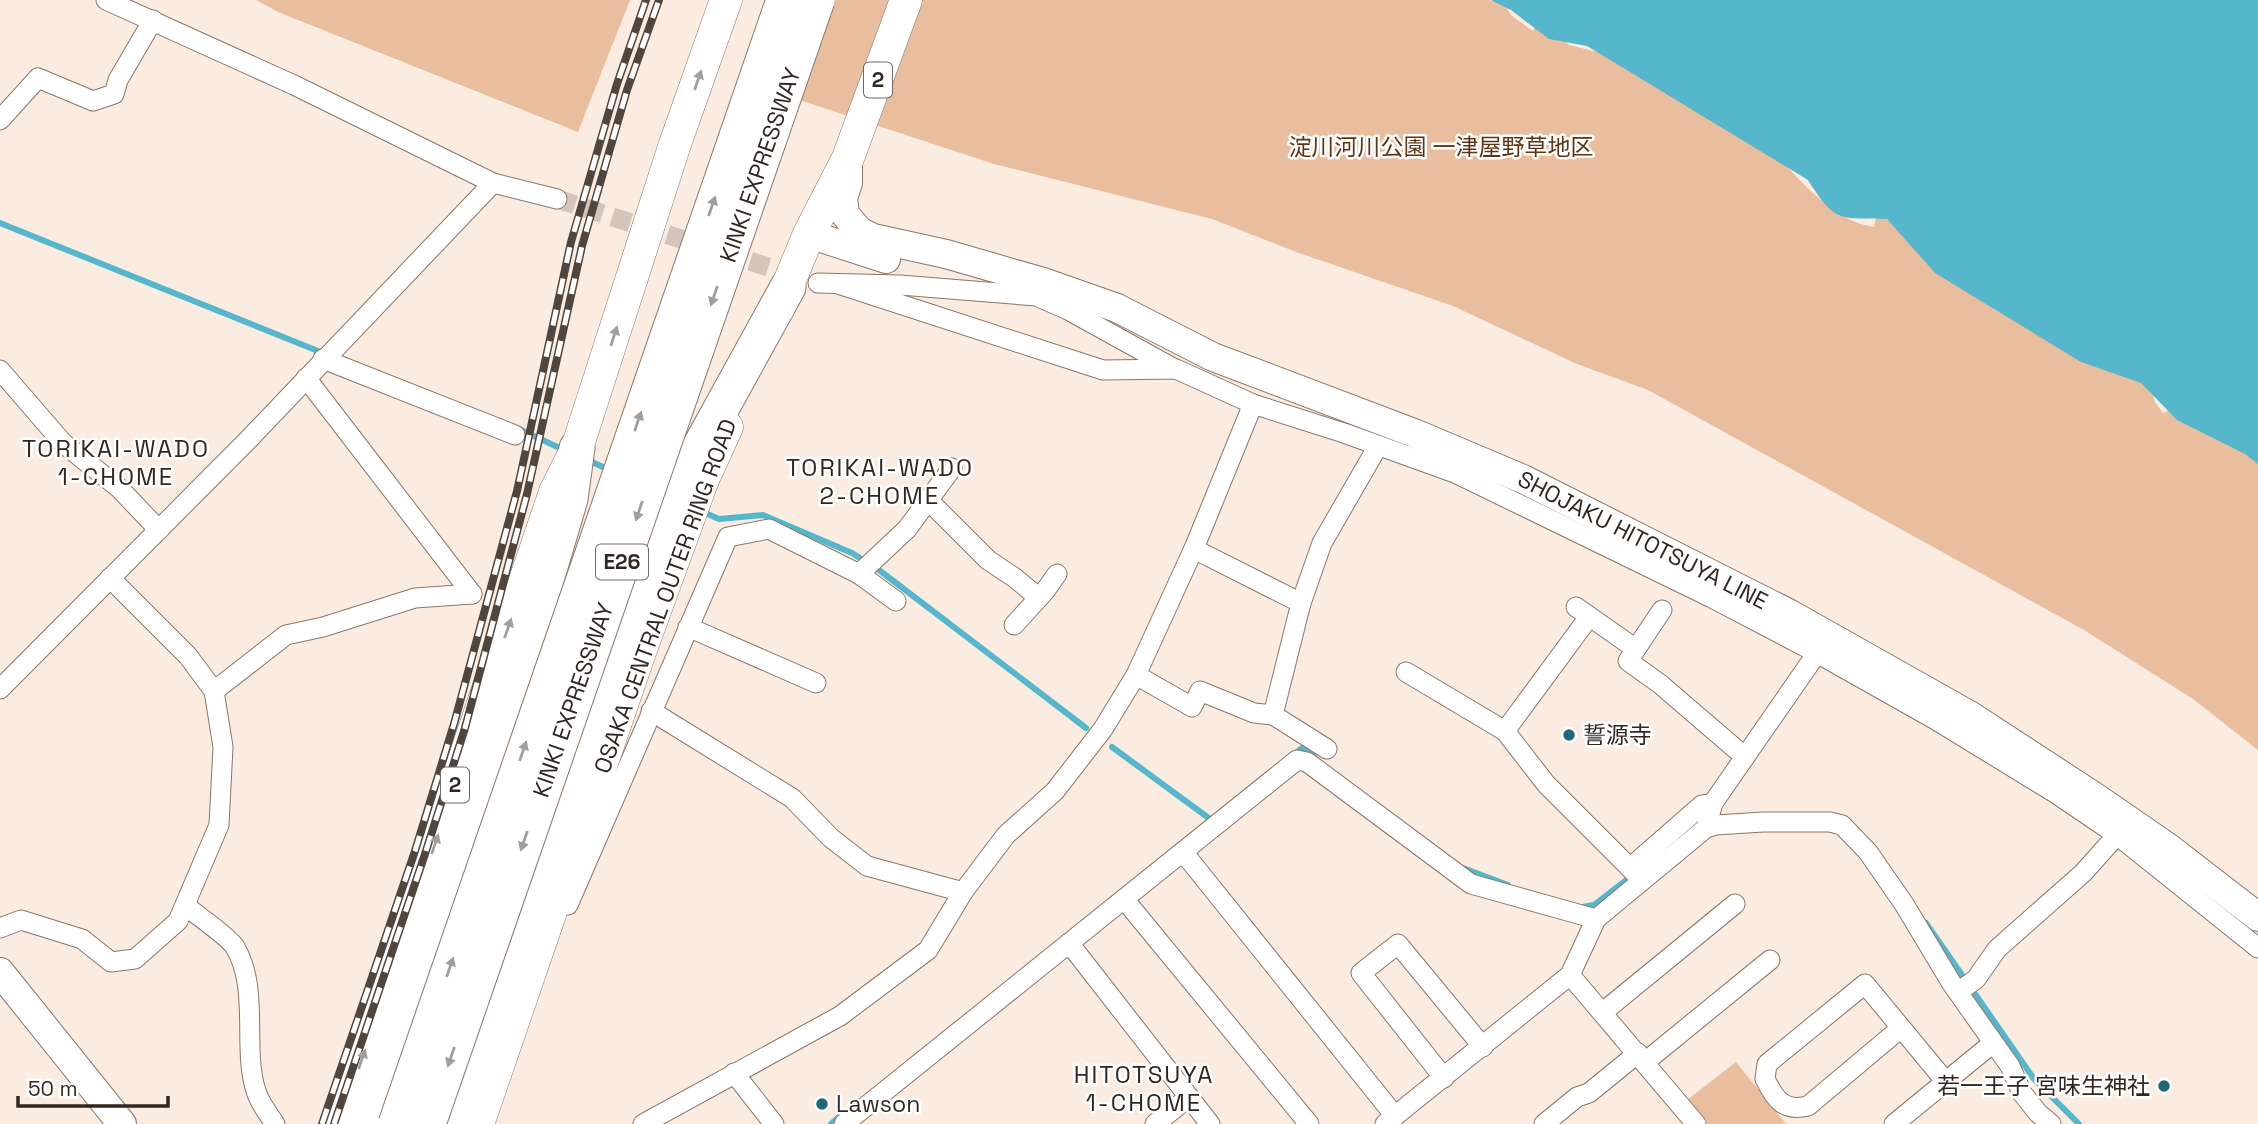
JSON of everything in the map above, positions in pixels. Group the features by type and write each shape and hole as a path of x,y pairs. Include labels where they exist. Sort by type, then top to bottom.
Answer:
{"highway":[{"name":"KINKI EXPRESSWAY","path":"396,1124 784,0"},
{"name":"KINKI EXPRESSWAY","path":"428,1124 817,0"},
{"path":"458,1124 640,583 690,465 815,284"},
{"path":"368,1124 505,731 537,628 543,590 570,499 577,447"}],"main road":[{"name":"2","path":"340,1124 555,492 577,447 675,144 726,0"},
{"name":"OSAKA CENTRAL OUTER RING ROAD","path":"478,1124 640,652 698,495 815,284 825,219 906,0"},
{"name":"SHOJAKU HITOTSUYA LINE","path":"825,219 872,256 901,263 976,264"},
{"name":"SHOJAKU HITOTSUYA LINE","path":"825,219 873,238 946,254 1043,282 1118,308 1213,357 1414,433 1524,479 1790,614 1971,716 2169,848 2258,917"},
{"path":"0,972 122,1124"}],"street":[{"path":"106,0 294,85 494,183 557,199"},
{"path":"0,120 38,78 93,101 114,94 118,80 153,20"},
{"path":"0,689 159,530 494,183"},
{"path":"815,284 1103,370 1176,369"},
{"path":"815,284 900,285 1037,296 1176,369 1253,404 1455,473 1665,574 1817,653 2055,793 2117,835 2258,948"},
{"path":"323,359 515,435"},
{"path":"0,370 63,443 119,488 159,530"},
{"path":"214,691 285,635 323,627 415,598 472,594 306,378"},
{"path":"643,1124 840,1016 928,950 964,892 1006,835 1055,791 1103,729 1136,675 1194,549 1253,404"},
{"path":"1273,715 1301,603 1322,543 1378,446"},
{"path":"859,574 907,529 952,468"},
{"path":"929,500 988,560 1038,597"},
{"path":"542,941 566,909 727,537 769,528 859,574 896,601"},
{"path":"1194,549 1301,603"},
{"path":"1014,625 1057,574"},
{"path":"0,928 21,920 82,939 111,962 135,959 178,921 219,825 223,747 214,691 188,656 110,578"},
{"path":"1662,610 1628,661 1660,684 1745,757"},
{"path":"1505,731 1583,612 1636,649"},
{"path":"688,627 816,683"},
{"path":"1706,828 1713,803 1817,653"},
{"path":"1406,672 1505,731 1546,784 1637,874"},
{"path":"1136,675 1192,707 1200,691 1254,713 1273,715 1327,749"},
{"path":"650,711 792,798 831,838 867,866 964,892"},
{"path":"844,1124 1297,760 1307,762 1471,884 1596,919"},
{"path":"1183,852 1390,1120 1570,975 1596,919 1702,805 1713,803"},
{"path":"1637,874 1706,828 1716,825 1763,822 1830,822 1842,825 1868,852 1904,905 1958,992 2010,1066 2022,1093 2051,1124"},
{"path":"1958,992 1976,979 1997,949 2082,873 2117,835"},
{"path":"1124,899 1309,1124"},
{"path":"1603,1012 1735,904"},
{"path":"185,905 234,946 248,985 252,1072 256,1091 275,1124"},
{"path":"1069,943 1210,1124"},
{"path":"1444,1078 1361,974 1389,951 1398,944 1483,1047"},
{"path":"1544,1124 1577,1097 1589,1093 1642,1057 1770,960"},
{"path":"1570,975 1696,1124"},
{"path":"1901,1028 1808,1106 1796,1109 1782,1104 1765,1079 1767,1064 1865,984 1946,1082"},
{"path":"1895,1124 1993,1043"},
{"path":"734,1073 774,1124"},
{"path":"1155,1124 1189,1097"}],"green space":[{"path":"256,0 630,0 578,132 278,12"},
{"name":"淀川河川公園 一津屋野草地区","path":"802,0 1488,0 1504,3 1511,15 1533,31 1539,15 1569,45 1610,55 1780,158 1822,201 1848,218 1874,227 1877,213 2149,383 2155,402 2163,413 2180,407 2258,451 2258,750 2193,699 2084,630 1648,390 1577,364 1453,306 1299,253 1212,219 994,164 772,91"},
{"path":"1736,1062 1786,1124 1707,1124 1687,1100"}],"water":[{"path":"1491,0 2258,0 2258,464 2245,454 2177,420 2141,383 2081,362 1935,273 1887,219 1848,218 1832,211 1808,180 1587,46 1549,39 1511,10"}],"waterway":[{"path":"0,223 323,353"},
{"path":"519,429 566,451"},
{"path":"586,459 611,471"},
{"path":"701,511 719,519 763,515 852,553 879,570 1086,728"},
{"path":"1112,747 1210,819"},
{"path":"1295,754 1302,748 1314,757"},
{"path":"1463,868 1508,885"},
{"path":"1582,907 1594,905 1630,877"},
{"path":"1926,923 2034,1079 2079,1124"},
{"path":"831,1124 840,1116"}],"tunnel":[{"path":"557,199 802,278"}],"railway":[{"path":"322,1124 415,851 454,724 517,491 571,242 617,84 646,0"},
{"path":"334,1124 465,728 527,494 582,246 627,90 659,0"}],"place":[{"name":"誓源寺","path":"1569,735"},
{"name":"若一王子 宮味生神社","path":"2164,1086"},
{"name":"Lawson","path":"822,1104"}],"district":[{"name":"TORIKAI-WADO 1-CHOME","path":"116,463"},
{"name":"TORIKAI-WADO 2-CHOME","path":"880,482"},
{"name":"HITOTSUYA 1-CHOME","path":"1144,1089"}]}
